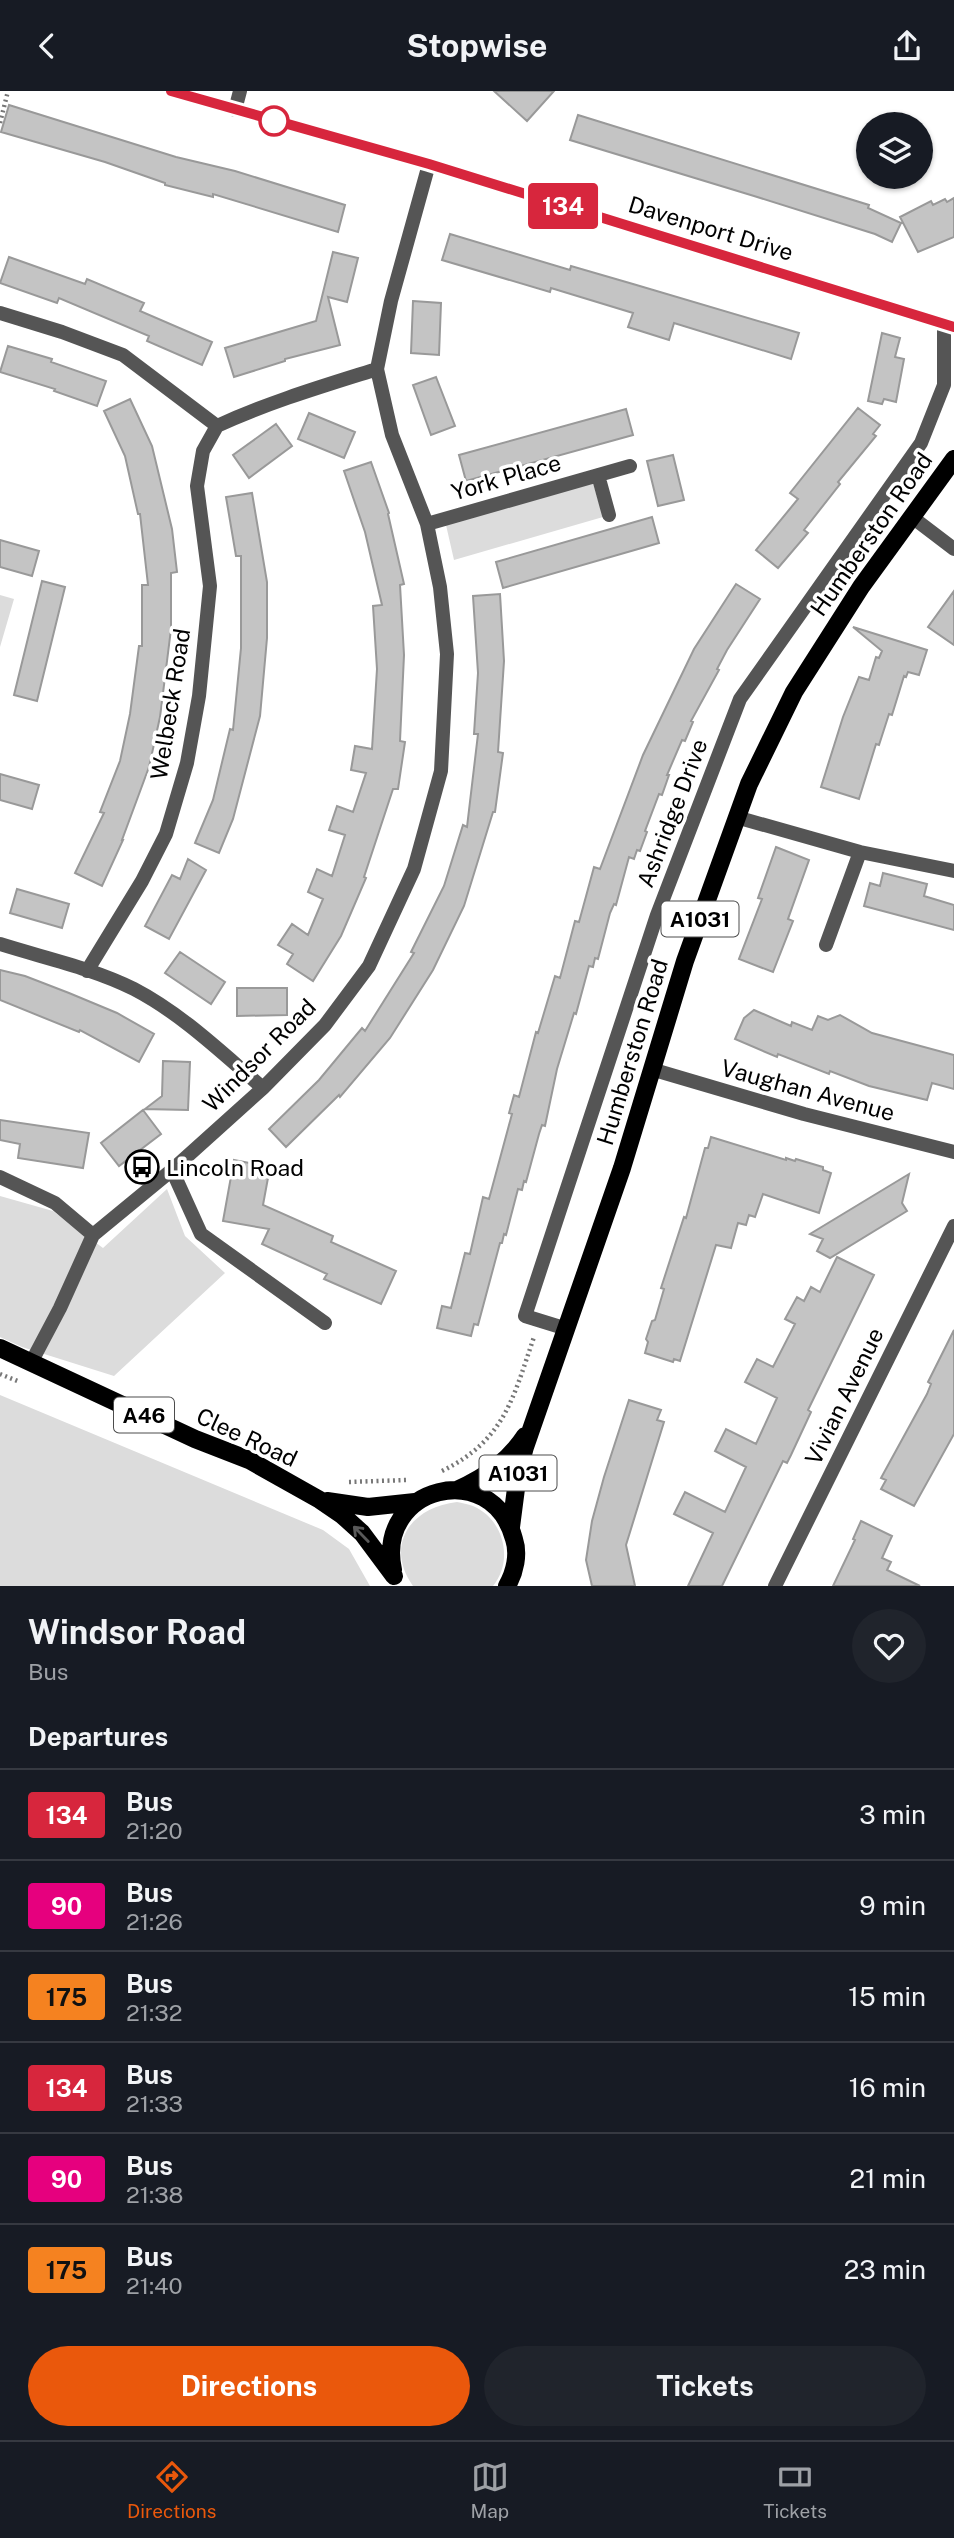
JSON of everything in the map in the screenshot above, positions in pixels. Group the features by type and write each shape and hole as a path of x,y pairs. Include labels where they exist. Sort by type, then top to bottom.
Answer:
{"main road":[{"name":"Humberston Road","path":"509,1585 516,1565 516,1546 511,1527 518,1473 622,1168 685,961 736,817 794,692 861,587 954,459"},
{"name":"Clee Road","path":"0,1348 195,1439 249,1460 320,1500 362,1533 397,1581"},
{"name":"Humberston Road","path":"457,1490 481,1479 502,1463 520,1444 535,1422"},
{"name":"A46","path":"397,1581 390,1556 392,1535 401,1517 415,1502 428,1495 457,1490"},
{"path":"457,1490 474,1493 490,1501 511,1527"},
{"name":"Clee Road","path":"320,1500 368,1507 415,1502"}],"street":[{"name":"Davenport Drive","path":"171,91 429,164 949,325"},
{"path":"235,110 240,91"},
{"name":"Windsor Road","path":"32,1361 60,1308 93,1235 172,1170 263,1088 326,1025 369,966 414,869 441,771 447,654 440,587 427,524 392,435 377,369 390,300 429,164"},
{"path":"0,313 123,355 217,426 256,408 377,369"},
{"name":"Ashridge Drive","path":"567,1329 525,1316 657,915 740,699 920,443 944,385 949,325"},
{"name":"Welbeck Road","path":"86,971 142,881 166,834 187,763 199,697 210,586 197,486 202,451 217,426"},
{"name":"York Place","path":"427,524 630,466"},
{"name":"York Place","path":"598,475 609,515"},
{"path":"912,517 954,549"},
{"path":"736,817 860,852 954,871"},
{"path":"826,945 860,852"},
{"path":"0,944 133,989 178,1016 263,1088"},
{"name":"Vaughan Avenue","path":"651,1069 804,1114 954,1152"},
{"path":"172,1170 201,1234 325,1322"},
{"path":"0,1177 55,1203 93,1235"},
{"name":"Vivian Avenue","path":"775,1586 954,1226"}],"path":[{"path":"0,124 8,91"}],"shaded area":[{"path":"593,483 603,517 454,560 446,525"},
{"path":"0,595 14,599 0,647"},
{"path":"167,1189 185,1236 225,1273 114,1376 22,1347 0,1337 0,1196 53,1211 103,1248"},
{"path":"0,1395 323,1530 349,1549 370,1586 0,1586"},
{"path":"457,1502 484,1512 498,1530 504,1553 499,1576 493,1586 413,1586 401,1556 407,1531 415,1520 427,1511"}],"building":[{"path":"494,91 554,91 527,121"},
{"path":"9,105 176,157 235,171 345,205 338,232 213,194 213,197 165,185 105,162 1,132"},
{"path":"578,115 869,205 868,208 901,223 892,242 875,234 570,140"},
{"path":"954,198 954,237 918,252 900,217 931,201 933,205"},
{"path":"450,234 570,270 571,266 799,333 791,359 674,323 669,340 628,327 633,313 551,288 550,292 442,260"},
{"path":"333,252 358,258 347,302 328,297 340,345 285,359 234,377 225,348 316,321"},
{"path":"9,257 85,284 87,279 144,303 140,311 212,342 202,365 147,341 149,336 59,298 57,303 0,283"},
{"path":"413,301 441,303 439,355 411,353"},
{"path":"882,333 900,338 895,357 904,359 896,402 884,399 882,404 868,401"},
{"path":"8,346 52,359 51,362 106,381 97,406 54,391 55,389 0,372"},
{"path":"436,377 455,426 431,435 413,385"},
{"path":"130,399 152,446 172,529 177,572 171,573 171,629 160,717 149,767 123,840 102,886 75,873 104,813 100,812 120,761 130,714 139,646 142,646 142,585 148,585 140,514 125,456 104,411"},
{"path":"858,408 880,425 873,434 876,436 838,482 840,484 804,530 808,533 778,568 756,550 798,499 790,493"},
{"path":"626,409 633,435 466,481 459,455"},
{"path":"309,413 355,432 344,458 298,439"},
{"path":"276,424 292,446 249,478 233,455"},
{"path":"673,455 684,500 658,506 647,461"},
{"path":"371,462 389,513 404,584 400,585 404,655 400,741 405,742 398,789 393,789 364,877 366,878 341,936 313,981 287,964 293,954 278,945 292,924 308,935 323,899 308,892 317,869 332,876 345,835 329,830 337,806 353,812 366,773 351,770 355,746 372,749 377,669 373,606 382,605 365,532 344,471"},
{"path":"252,493 267,582 267,638 260,716 233,819 219,853 195,843 213,800 230,729 233,730 241,648 241,556 236,556 226,497"},
{"path":"652,517 659,543 503,588 496,562"},
{"path":"0,540 39,551 32,576 0,567"},
{"path":"42,581 65,587 37,701 14,695"},
{"path":"736,584 760,599 727,650 691,721 693,722 685,741 682,740 667,775 662,795 659,794 640,851 637,850 634,859 629,857 598,959 595,958 593,967 589,966 557,1069 545,1126 542,1125 526,1182 524,1181 522,1190 518,1189 478,1325 474,1324 471,1336 437,1328 442,1306 451,1308 465,1253 470,1254 483,1197 489,1199 512,1114 509,1113 514,1095 519,1097 536,1032 538,1033 555,976 560,978 575,921 579,922 594,867 600,869 643,755 694,649"},
{"path":"954,591 954,645 928,627"},
{"path":"500,594 504,661 498,752 503,753 495,812 464,906 433,970 390,1038 340,1097 339,1095 286,1147 269,1129 319,1080 362,1028 365,1031 414,953 411,952 444,886 463,825 467,827 478,734 474,734 478,673 473,596"},
{"path":"853,627 927,650 919,675 908,672 906,677 904,676 892,715 889,714 879,745 876,744 859,799 821,787 859,677 869,680 876,657 879,658 882,651"},
{"path":"0,774 39,785 32,809 0,800"},
{"path":"776,847 809,860 788,919 793,921 773,972 739,959 762,899 758,898"},
{"path":"188,859 206,870 169,939 145,926 172,875 180,879"},
{"path":"883,873 927,884 924,896 954,905 954,930 864,906 870,883 880,886"},
{"path":"17,889 69,904 62,928 10,913"},
{"path":"180,952 225,982 211,1004 165,973"},
{"path":"0,970 25,976 69,993 117,1013 154,1034 139,1062 80,1030 79,1032 0,1000"},
{"path":"237,988 287,988 287,1015 237,1016"},
{"path":"754,1010 791,1026 792,1022 812,1030 818,1016 828,1020 840,1015 872,1033 954,1055 954,1089 932,1083 927,1100 869,1086 830,1071 829,1074 778,1054 777,1057 735,1039 744,1018"},
{"path":"163,1061 190,1062 188,1110 145,1109 162,1096"},
{"path":"143,1110 161,1134 119,1166 101,1143"},
{"path":"0,1120 89,1133 83,1168 18,1158 20,1144 0,1140"},
{"path":"711,1137 786,1160 796,1159 823,1167 823,1170 831,1173 819,1213 763,1194 755,1217 749,1215 746,1225 738,1223 731,1248 716,1245 680,1361 674,1359 673,1362 645,1353 648,1342 646,1339 652,1321 655,1320 664,1289 661,1288 684,1217 686,1218 705,1148 708,1148"},
{"path":"234,1160 270,1167 263,1205 333,1236 331,1242 396,1271 381,1304 324,1279 327,1274 262,1244 269,1229 223,1221"},
{"path":"909,1174 902,1203 907,1211 830,1258 817,1251 823,1239 810,1234"},
{"path":"837,1257 874,1275 808,1410 811,1412 791,1455 787,1463 783,1461 722,1586 688,1586 713,1533 674,1514 685,1492 725,1512 746,1467 715,1451 726,1429 756,1444 777,1398 745,1382 757,1359 773,1367 795,1324 785,1319 797,1297 804,1301 811,1287 820,1292"},
{"path":"954,1330 954,1434 914,1506 881,1489 886,1480 881,1478 927,1394 931,1384 928,1382"},
{"path":"629,1400 661,1410 657,1420 664,1422 626,1545 635,1586 592,1586 586,1560 592,1521"},
{"path":"861,1521 892,1536 882,1558 891,1562 887,1570 920,1586 833,1586"}],"bus line":[{"name":"134","path":"171,91 429,164 954,327"}],"place":[{"name":"Lincoln Road","path":"142,1167"}]}
